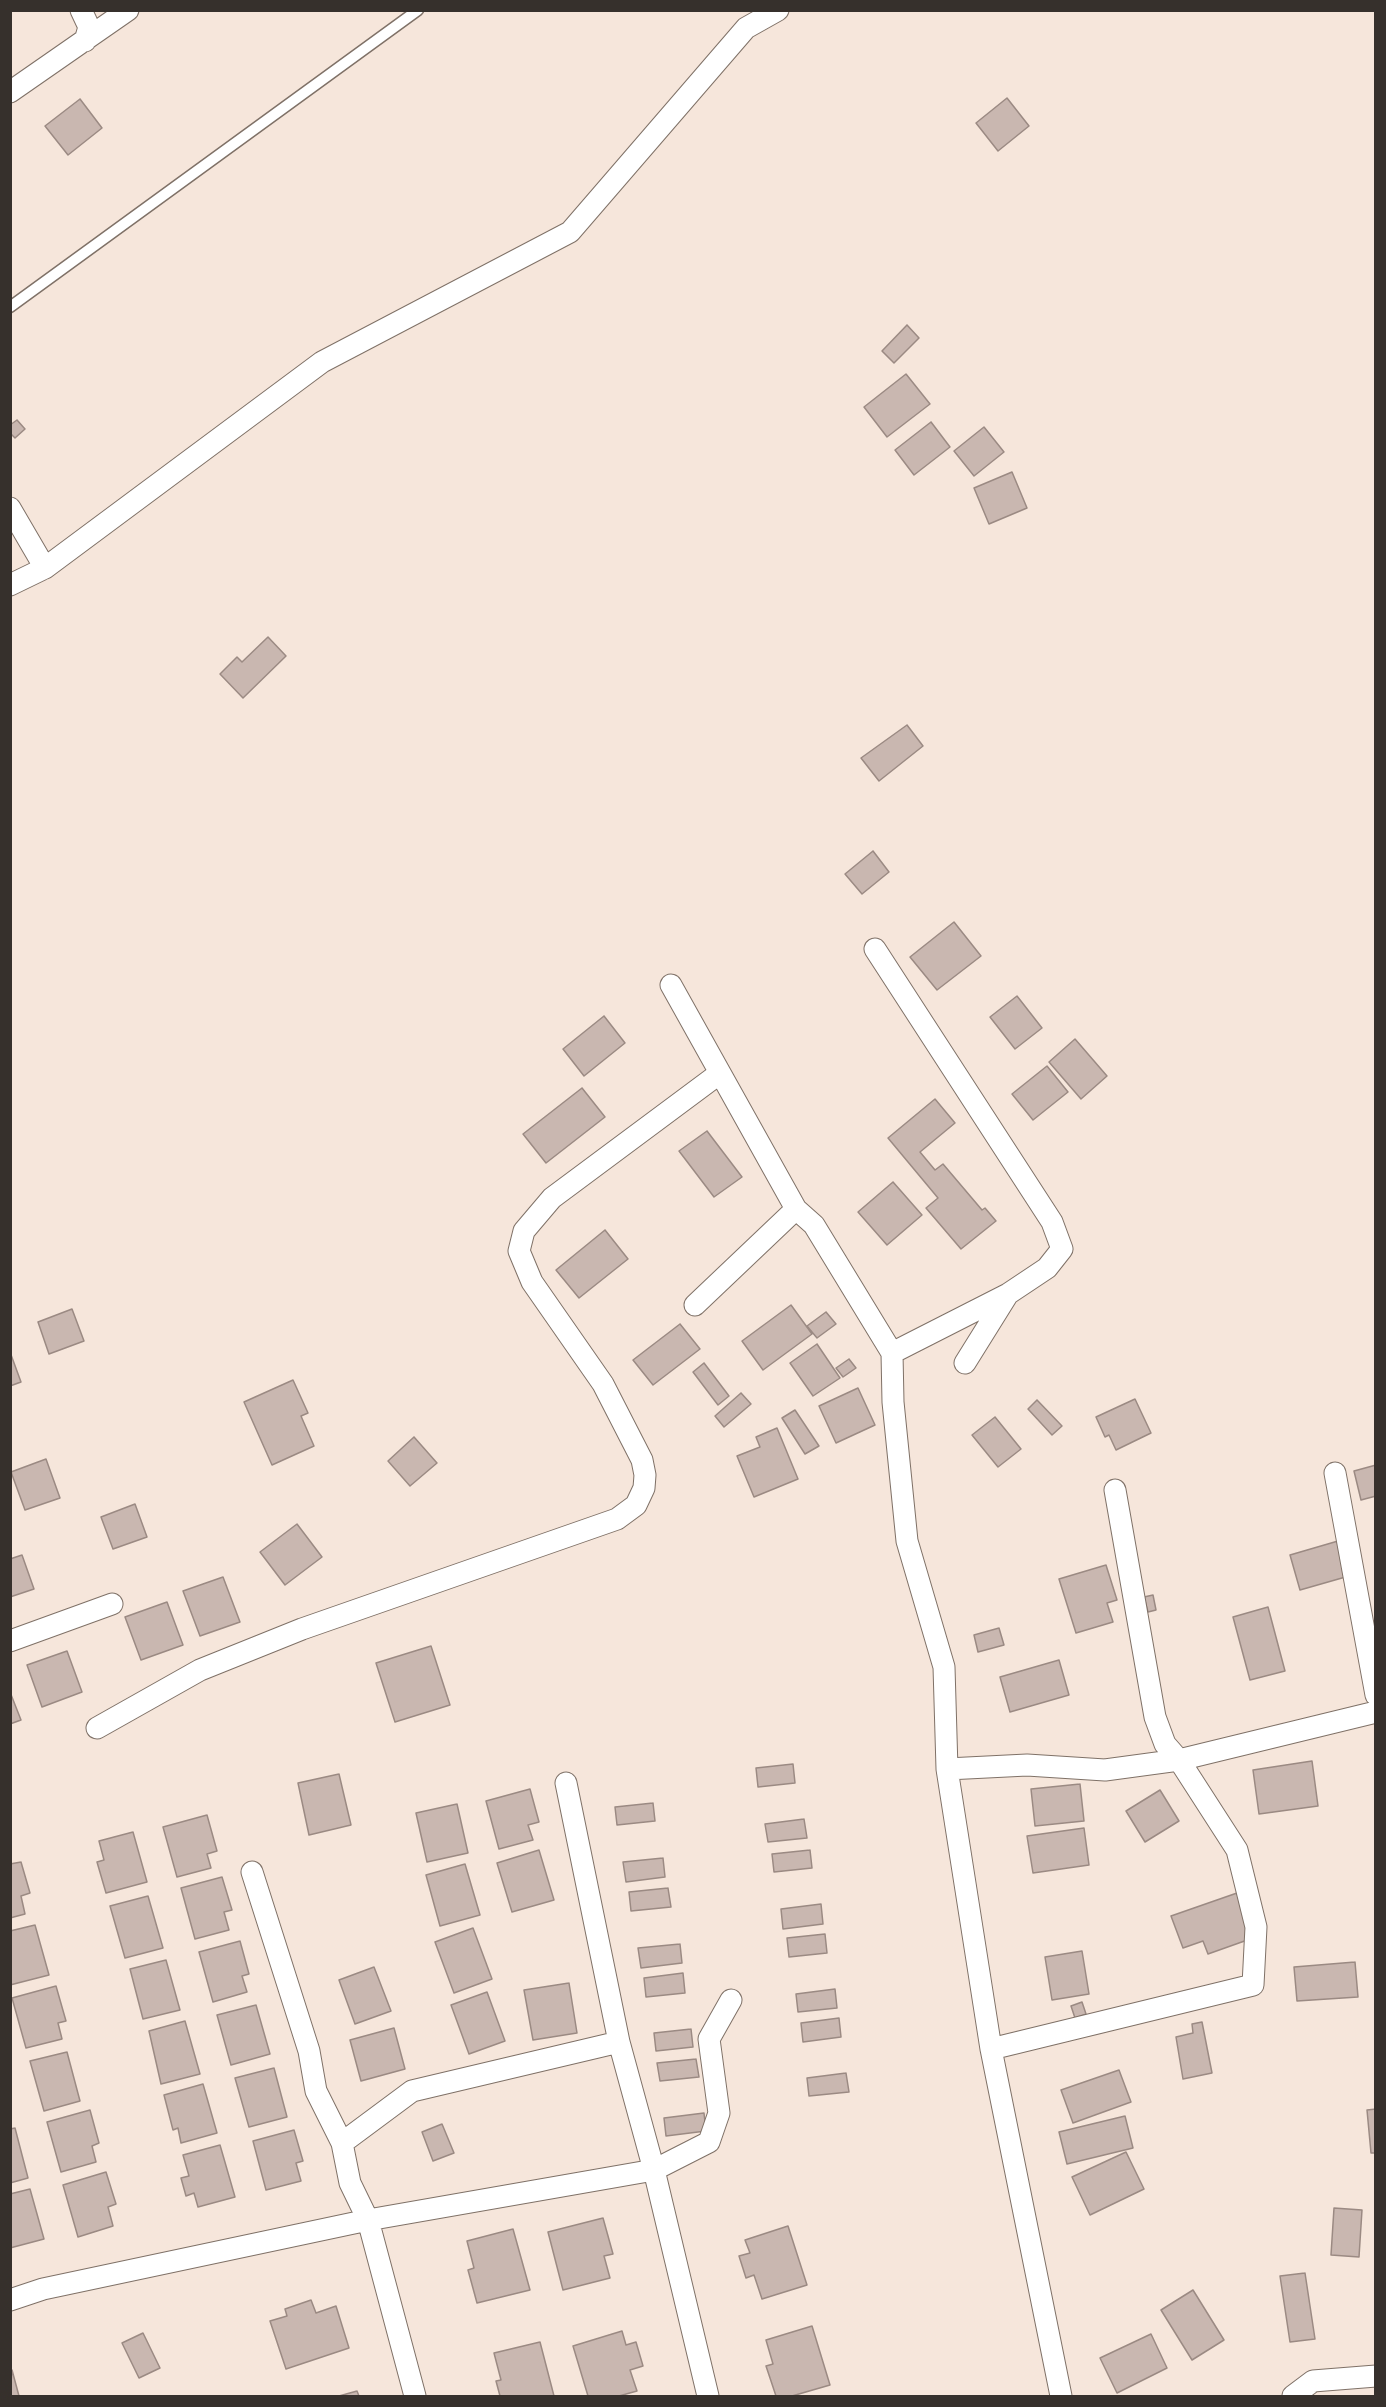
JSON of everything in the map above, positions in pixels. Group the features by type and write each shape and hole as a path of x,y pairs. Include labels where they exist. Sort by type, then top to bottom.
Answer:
{"street":[{"path":"81,10 89,27 86,41"},
{"path":"10,92 128,10"},
{"path":"10,585 45,568 322,362 570,232 746,28 778,10"},
{"path":"10,508 45,568"},
{"path":"875,949 1052,1222 1062,1249 1047,1268 1008,1294 892,1353"},
{"path":"671,985 796,1209 814,1225 892,1353 893,1402 907,1540 944,1667 947,1769 991,2049 1061,2397"},
{"path":"97,1728 200,1671 302,1629 617,1519 636,1505 644,1488 645,1474 642,1460 603,1384 532,1282 519,1251 524,1231 552,1198 720,1073"},
{"path":"695,1305 796,1209"},
{"path":"965,1363 1008,1294"},
{"path":"1335,1473 1376,1695"},
{"path":"991,2049 1252,1985 1256,1927 1237,1850 1179,1760 1165,1744 1155,1717 1115,1490"},
{"path":"10,1641 112,1604"},
{"path":"947,1769 1027,1765 1105,1770 1179,1760 1376,1712"},
{"path":"566,1783 619,2042 654,2169 708,2397"},
{"path":"252,1872 309,2051 316,2091 342,2143 350,2183 368,2220 415,2397"},
{"path":"10,2300 43,2289 368,2220 654,2169 709,2142 719,2113 709,2039 731,2000"},
{"path":"342,2143 412,2091 619,2042"},
{"path":"1293,2397 1313,2381 1376,2376"}],"lane":[{"path":"10,307 418,10"}],"building":[{"path":"1007,98 1029,126 998,151 976,123"},
{"path":"80,99 102,128 68,155 45,126"},
{"path":"907,325 919,338 894,363 882,351"},
{"path":"906,374 930,404 887,437 864,407"},
{"path":"17,420 25,429 15,438 10,433 10,425"},
{"path":"931,422 950,447 914,475 895,450"},
{"path":"984,427 1004,452 974,476 954,451"},
{"path":"1012,472 1027,508 989,524 974,488"},
{"path":"268,637 286,656 243,698 220,674 237,657 242,662"},
{"path":"907,725 923,746 879,781 861,758"},
{"path":"873,851 889,872 862,894 845,874"},
{"path":"954,922 981,956 937,990 910,957"},
{"path":"1017,996 1042,1028 1015,1049 990,1017"},
{"path":"604,1016 625,1043 584,1076 563,1049"},
{"path":"1075,1039 1107,1076 1081,1099 1049,1062"},
{"path":"1047,1066 1068,1092 1033,1120 1012,1094"},
{"path":"582,1088 605,1117 546,1163 523,1134"},
{"path":"935,1099 955,1123 920,1152 935,1170 943,1164 982,1210 985,1208 996,1221 961,1249 926,1208 938,1198 888,1138"},
{"path":"707,1131 742,1177 714,1197 679,1151"},
{"path":"893,1182 922,1215 887,1245 858,1212"},
{"path":"605,1230 628,1259 579,1298 556,1270"},
{"path":"791,1305 812,1334 763,1370 742,1341"},
{"path":"72,1309 84,1341 49,1354 38,1322"},
{"path":"826,1312 836,1324 817,1338 807,1326"},
{"path":"680,1324 700,1349 653,1385 633,1360"},
{"path":"817,1344 840,1378 813,1396 790,1363"},
{"path":"10,1352 21,1382 10,1386"},
{"path":"849,1359 856,1368 843,1377 836,1368"},
{"path":"704,1363 729,1396 718,1405 693,1372"},
{"path":"293,1380 308,1413 301,1416 314,1446 272,1465 244,1402"},
{"path":"858,1388 875,1425 836,1443 819,1406"},
{"path":"741,1393 751,1404 724,1427 715,1416"},
{"path":"1135,1399 1151,1433 1116,1450 1109,1435 1105,1437 1096,1417"},
{"path":"1037,1400 1062,1426 1052,1435 1028,1409"},
{"path":"795,1410 819,1446 805,1454 782,1418"},
{"path":"995,1417 1021,1449 998,1467 972,1435"},
{"path":"777,1428 798,1479 754,1497 737,1456 760,1447 756,1437"},
{"path":"414,1437 437,1463 410,1486 388,1461"},
{"path":"46,1459 60,1498 25,1510 11,1472"},
{"path":"1376,1465 1376,1496 1361,1500 1354,1471"},
{"path":"135,1504 147,1537 113,1549 101,1517"},
{"path":"297,1524 322,1557 285,1585 260,1552"},
{"path":"1338,1541 1349,1576 1300,1590 1290,1555"},
{"path":"22,1555 34,1589 10,1597 10,1559"},
{"path":"1106,1565 1117,1600 1107,1603 1113,1622 1076,1633 1059,1579"},
{"path":"223,1577 240,1622 200,1636 183,1591"},
{"path":"1153,1595 1156,1610 1148,1612 1144,1597"},
{"path":"167,1602 183,1645 141,1660 125,1617"},
{"path":"1268,1607 1285,1671 1250,1680 1233,1617"},
{"path":"999,1628 1004,1645 978,1652 974,1635"},
{"path":"431,1646 450,1705 395,1722 376,1663"},
{"path":"67,1651 82,1692 42,1707 27,1665"},
{"path":"1059,1660 1069,1695 1010,1712 1000,1677"},
{"path":"10,1692 21,1720 10,1724"},
{"path":"1312,1761 1318,1806 1259,1814 1253,1770"},
{"path":"793,1764 795,1783 758,1787 756,1768"},
{"path":"339,1774 351,1825 309,1835 298,1783"},
{"path":"1080,1784 1084,1821 1035,1826 1031,1789"},
{"path":"530,1789 539,1822 528,1825 533,1840 499,1849 486,1801"},
{"path":"1160,1790 1179,1821 1145,1842 1126,1811"},
{"path":"653,1803 655,1821 617,1825 615,1807"},
{"path":"457,1804 468,1853 427,1862 416,1813"},
{"path":"207,1815 217,1851 207,1854 211,1868 177,1877 163,1827"},
{"path":"804,1819 807,1838 768,1842 765,1824"},
{"path":"1084,1828 1089,1865 1033,1873 1027,1836"},
{"path":"133,1832 147,1882 106,1893 97,1862 104,1860 99,1841"},
{"path":"539,1850 554,1900 512,1912 497,1863"},
{"path":"810,1850 812,1868 774,1872 772,1854"},
{"path":"663,1858 665,1877 626,1882 623,1862"},
{"path":"21,1862 30,1893 21,1896 25,1914 10,1918 10,1864"},
{"path":"465,1864 480,1915 440,1926 426,1875"},
{"path":"222,1877 232,1910 224,1912 229,1930 195,1939 181,1888"},
{"path":"668,1888 671,1907 631,1911 629,1892"},
{"path":"1237,1893 1253,1938 1208,1954 1203,1941 1183,1948 1171,1916"},
{"path":"148,1896 163,1948 125,1958 110,1906"},
{"path":"821,1904 823,1924 783,1929 781,1909"},
{"path":"35,1925 49,1975 10,1985 10,1931"},
{"path":"473,1928 492,1979 454,1993 435,1942"},
{"path":"825,1934 827,1953 789,1957 787,1938"},
{"path":"240,1941 249,1974 242,1976 247,1992 213,2002 199,1952"},
{"path":"680,1944 682,1963 641,1968 638,1948"},
{"path":"1082,1951 1089,1994 1052,2000 1045,1957"},
{"path":"166,1960 180,2010 143,2019 130,1969"},
{"path":"1355,1962 1358,1997 1297,2001 1294,1967"},
{"path":"374,1967 391,2011 355,2024 339,1980"},
{"path":"683,1973 685,1993 646,1997 644,1978"},
{"path":"569,1983 577,2033 533,2040 524,1990"},
{"path":"56,1986 66,2021 58,2023 62,2039 26,2048 12,1998"},
{"path":"835,1989 837,2008 798,2012 796,1994"},
{"path":"487,1992 505,2041 469,2054 451,2005"},
{"path":"1082,2002 1086,2014 1075,2018 1071,2006"},
{"path":"256,2005 270,2054 231,2065 217,2015"},
{"path":"839,2018 841,2037 803,2042 801,2023"},
{"path":"185,2021 200,2074 161,2084 149,2031"},
{"path":"1202,2022 1212,2073 1183,2079 1176,2037 1193,2033 1192,2024"},
{"path":"394,2028 405,2069 361,2081 350,2040"},
{"path":"691,2029 693,2047 656,2051 654,2033"},
{"path":"67,2052 80,2101 44,2111 30,2061"},
{"path":"696,2059 699,2077 660,2081 657,2063"},
{"path":"274,2068 287,2117 249,2127 235,2078"},
{"path":"1119,2070 1131,2102 1073,2123 1061,2090"},
{"path":"846,2073 849,2092 809,2096 807,2078"},
{"path":"203,2084 217,2133 181,2143 178,2128 173,2130 164,2095"},
{"path":"1376,2109 1376,2153 1371,2153 1367,2110"},
{"path":"90,2110 99,2143 92,2146 96,2162 61,2172 47,2122"},
{"path":"704,2113 706,2131 666,2136 664,2118"},
{"path":"1125,2116 1133,2148 1067,2164 1059,2132"},
{"path":"442,2124 454,2153 433,2161 422,2132"},
{"path":"15,2128 28,2178 10,2183 10,2129"},
{"path":"294,2130 303,2161 296,2163 301,2181 266,2190 253,2141"},
{"path":"220,2145 235,2197 198,2207 194,2193 186,2196 181,2178 189,2176 183,2155"},
{"path":"1126,2152 1144,2189 1090,2215 1072,2177"},
{"path":"106,2172 116,2204 108,2207 113,2226 78,2237 63,2185"},
{"path":"30,2189 44,2239 10,2248 10,2194"},
{"path":"1334,2208 1362,2210 1359,2257 1331,2255"},
{"path":"603,2218 613,2254 604,2256 610,2278 563,2290 548,2232"},
{"path":"788,2226 807,2285 762,2299 754,2275 746,2278 739,2256 750,2253 745,2240"},
{"path":"513,2229 530,2290 477,2303 468,2270 474,2268 467,2241"},
{"path":"1305,2273 1315,2339 1290,2342 1280,2276"},
{"path":"1193,2290 1224,2340 1192,2360 1161,2310"},
{"path":"311,2300 316,2313 336,2306 349,2348 286,2369 270,2321 287,2316 285,2309"},
{"path":"812,2326 830,2385 792,2396 776,2396 766,2366 773,2364 766,2340"},
{"path":"622,2331 626,2345 636,2342 643,2366 630,2370 637,2391 619,2396 588,2396 573,2346"},
{"path":"143,2333 160,2368 139,2378 122,2343"},
{"path":"1151,2334 1167,2368 1117,2393 1100,2358"},
{"path":"540,2342 554,2396 500,2396 496,2381 501,2380 494,2353"},
{"path":"12,2370 19,2396 10,2396"},
{"path":"357,2391 359,2396 339,2396"}]}
